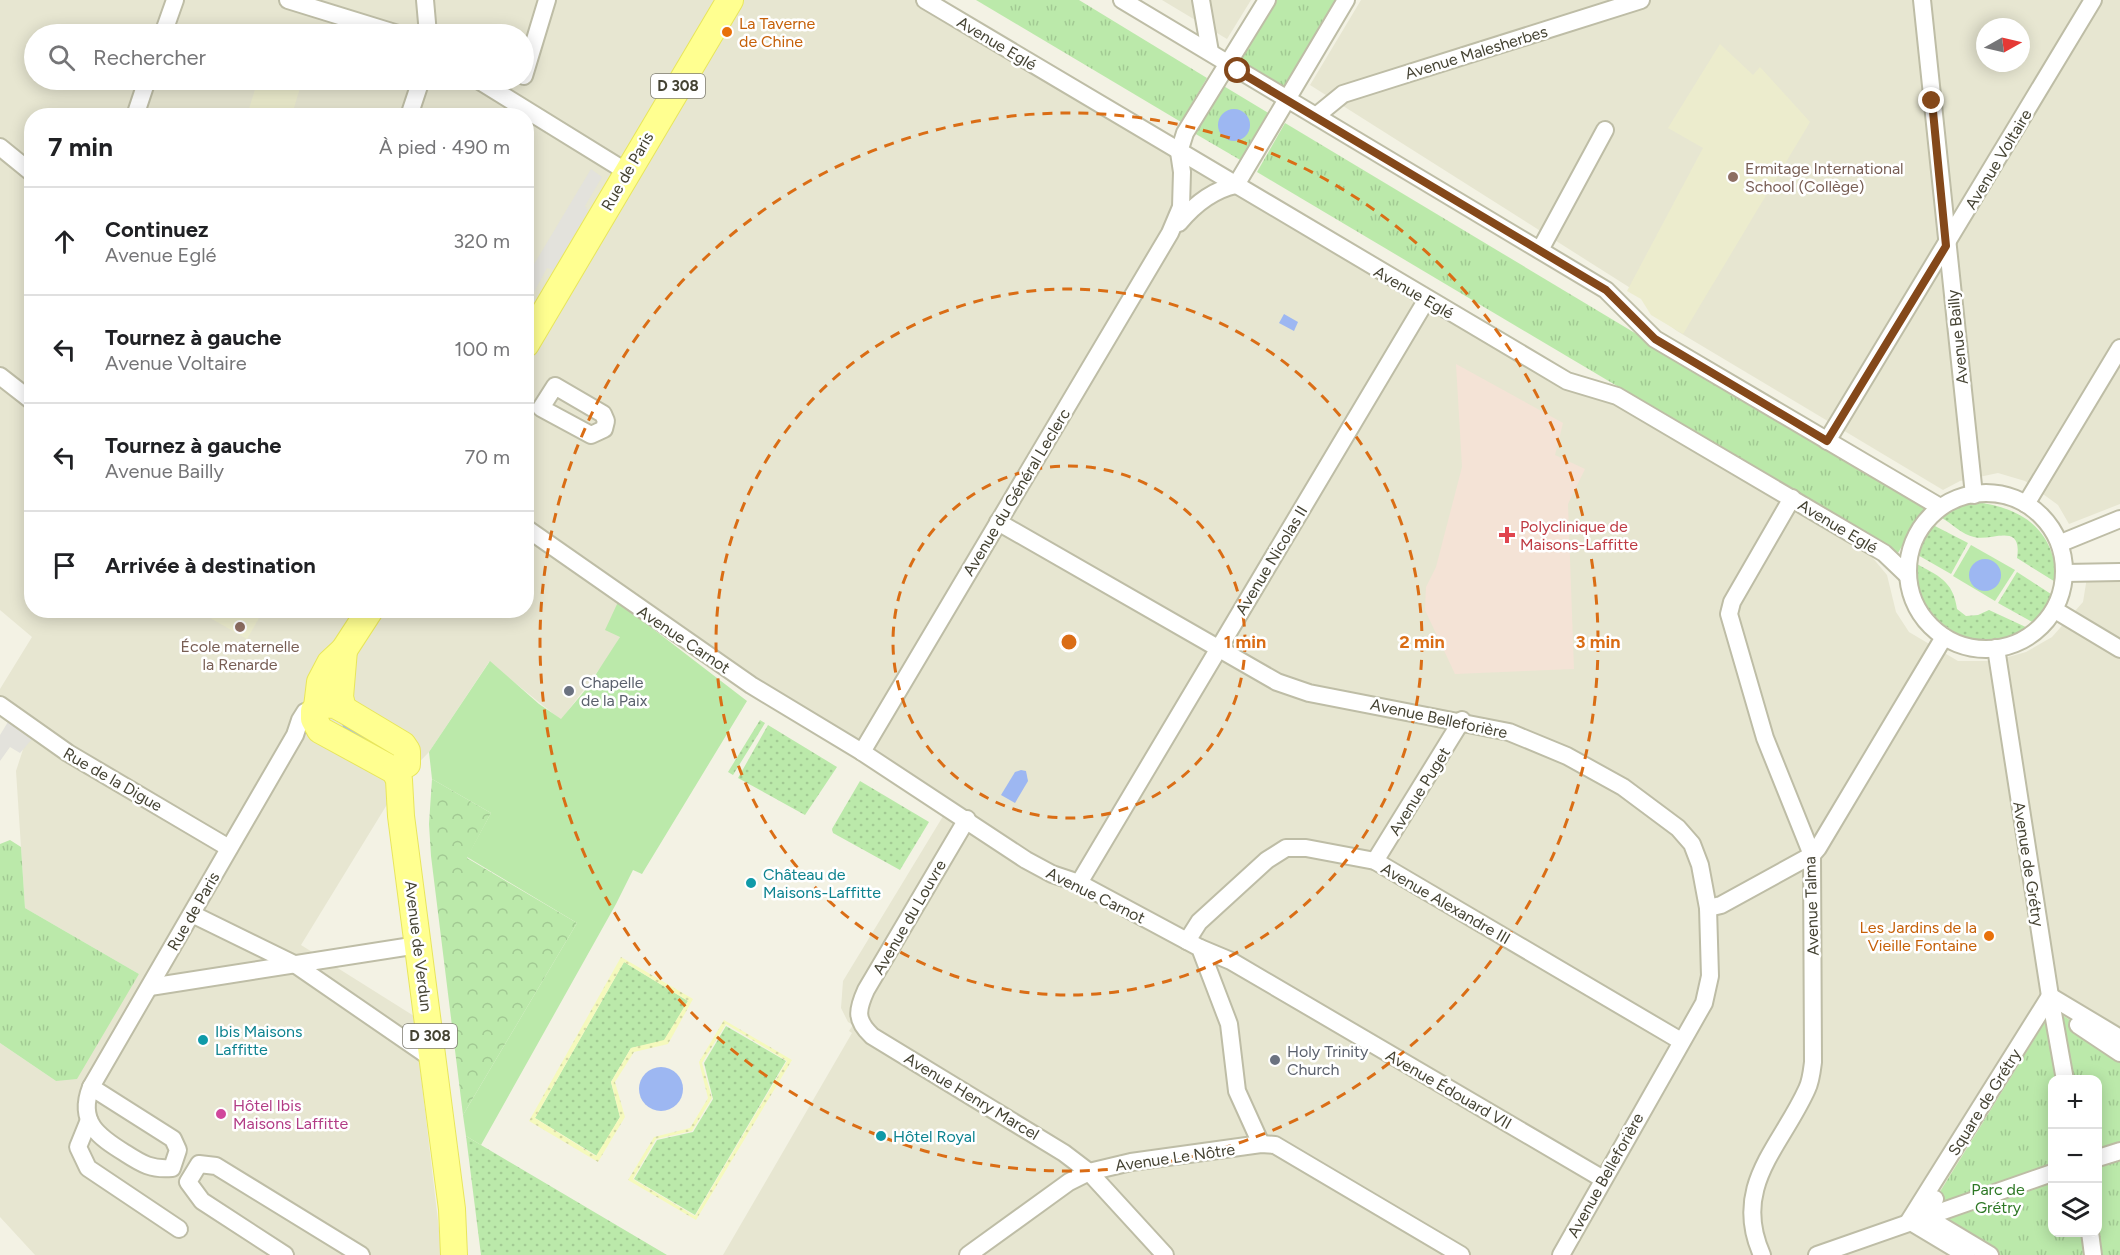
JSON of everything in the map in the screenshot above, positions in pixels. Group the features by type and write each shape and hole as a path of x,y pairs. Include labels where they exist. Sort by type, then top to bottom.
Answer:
{"main road":[{"name":"Rue de Paris","path":"534,326 730,0"},
{"name":"Rue de Paris","path":"310,720 320,682 330,663 344,650 365,618"},
{"name":"Rue de Paris","path":"343,710 340,697 344,650"},
{"path":"326,704 343,710 403,745 401,761 310,720 326,704"},
{"name":"Avenue de Verdun","path":"401,761 399,780 452,1209 454,1255"},
{"name":"Avenue de Verdun","path":"452,1209 462,1255"}],"street":[{"path":"167,24 175,0"},
{"path":"288,0 366,24"},
{"path":"425,0 427,24"},
{"path":"534,42 547,0"},
{"name":"Avenue Eglé","path":"925,0 1567,381 1617,396 1792,498 1884,553 1906,574"},
{"path":"1122,0 1606,290 1655,339 1940,507"},
{"path":"1201,0 1210,52"},
{"name":"Avenue du Général Leclerc","path":"862,752 1170,233 1181,207 1182,172 1179,152 1185,133 1267,0"},
{"path":"1236,185 1346,0"},
{"name":"Avenue Malesherbes","path":"1316,116 1343,94 1641,0"},
{"name":"Avenue Bailly","path":"1922,0 1946,246 1974,495"},
{"name":"Avenue Voltaire","path":"1827,441 2093,0"},
{"path":"138,108 144,90"},
{"path":"412,108 418,90"},
{"path":"495,90 524,108"},
{"path":"516,103 520,90"},
{"path":"534,114 627,172"},
{"path":"1540,250 1605,130"},
{"path":"0,147 24,166"},
{"name":"Avenue du Général Leclerc","path":"1170,233 1203,199 1236,185"},
{"name":"Avenue Nicolas II","path":"1079,883 1427,299"},
{"path":"2026,504 2120,348"},
{"path":"0,376 24,396"},
{"path":"1974,495 1999,495 2026,504 2048,520 2061,543 2065,573 2062,594 2055,610 2039,628 2019,641 1996,648 1969,647 1944,637 1925,620 1911,599 1906,574 1908,552 1940,507 1974,495"},
{"name":"Avenue Talma","path":"1762,1255 1751,1218 1754,1190 1767,1160 1808,1087 1814,1062 1812,855 1765,738 1729,614 1732,602 1792,498"},
{"path":"2061,543 2120,519"},
{"name":"Avenue Belleforière","path":"998,522 1277,682 1309,693 1462,720 1509,732 1567,756 1623,787 1678,828 1692,844 1700,865 1708,908 1710,976 1704,1003 1561,1255"},
{"name":"Avenue Carnot","path":"534,533 750,685 862,752 1026,860 1052,874 1079,883 1194,944"},
{"path":"2065,573 2120,572"},
{"path":"2055,610 2120,649"},
{"path":"1708,908 1721,905 1812,855 1944,637"},
{"name":"Avenue de Grétry","path":"1996,648 2064,1075"},
{"name":"Rue de la Digue","path":"0,705 68,753 229,848"},
{"name":"Rue de Paris","path":"179,1229 88,1168 78,1148 89,1120 87,1110 91,1087 229,848 310,720"},
{"name":"Avenue Puget","path":"1376,861 1462,720"},
{"name":"Avenue du Louvre","path":"858,1018 859,1006 866,990 967,819"},
{"name":"Avenue Alexandre III","path":"1194,944 1199,922 1267,860 1286,848 1306,848 1376,861 1681,1041"},
{"path":"192,914 296,965 434,1060"},
{"path":"1194,944 1229,1024 1237,1091 1261,1144 1275,1145 1461,1255"},
{"name":"Avenue Édouard VII","path":"1194,944 1231,961 1603,1179"},
{"path":"150,987 418,945"},
{"path":"2051,1003 2120,1038"},
{"path":"2051,1003 2120,1053"},
{"name":"Square de Grétry","path":"1917,1219 2051,1003"},
{"name":"Avenue Henry Marcel","path":"858,1018 862,1027 872,1036 1046,1140 1089,1172 1165,1255"},
{"path":"89,1120 105,1141 150,1168 172,1168 176,1162 178,1150 173,1139 91,1087"},
{"name":"Avenue Le Nôtre","path":"968,1255 1069,1182 1089,1172 1131,1162 1261,1144"},
{"path":"2102,1156 2120,1151"},
{"path":"285,1255 202,1201 188,1182 199,1164 216,1166 361,1255"},
{"path":"1817,1255 2048,1174"},
{"path":"1917,1219 1966,1255"},
{"path":"1917,1219 1990,1255"},
{"path":"2091,1237 2093,1255"}],"shaded area":[{"path":"0,0 937,0 1872,557 1887,575 1896,612 1909,632 1958,661 1994,661 2026,652 2052,637 2083,602 2089,565 2120,564 2120,1255 723,1255 852,1033 849,1031 853,1025 848,1022 841,1008 843,981 948,808 620,596 620,637 610,655 561,720 489,662 429,752 402,780 301,945 414,1016 442,1255 35,1255 0,1217 0,1043 56,1081 139,974 25,908 16,771 28,734 0,704 0,689 32,637 0,610"},
{"path":"1162,0 1251,0 1227,39"},
{"path":"1361,0 2120,0 2120,504 2069,524 2058,505 2025,481 1998,473 1960,481 1943,490 1677,331 1657,316 1643,296 1310,85"},
{"name":"Ermitage International School (Collège)","path":"1720,44 1753,75 1760,67 1810,122 1683,334 1651,315 1641,299 1627,291 1703,148 1668,128"},
{"path":"255,90 299,90 294,108 249,108"},
{"path":"591,169 602,177 585,206 588,211 554,270 547,268 534,292 534,264"},
{"name":"Polyclinique de Maisons-Laffitte","path":"1456,364 1563,423 1555,455 1585,469 1568,504 1574,669 1455,674 1425,610 1426,587 1436,567 1462,467"},
{"path":"210,618 259,618 247,639"},
{"path":"8,722 33,738 20,753 10,747 0,761 0,735"}],"green space":[{"path":"976,0 1079,0 1207,78 1181,122"},
{"path":"1272,0 1339,0 1286,88 1236,59"},
{"path":"1222,85 1270,114 1242,161 1194,133"},
{"path":"1285,123 1925,507 1898,553 1257,172"},
{"path":"1975,502 2008,510 2034,525 2050,549 2057,583 2017,558 2018,547 2011,536 1981,538 1970,536 1942,518 1954,505"},
{"path":"1933,525 1968,543 1951,574 1916,554"},
{"path":"1971,545 2015,570 1995,601 1953,576"},
{"path":"1915,563 1948,585 1957,609 1966,616 1978,615 1989,610 2030,629 2006,639 1986,643 1960,636 1941,623 1928,609 1917,584"},
{"path":"2017,572 2051,594 2045,609 2034,623 1998,603"},
{"path":"618,602 747,701 642,874 633,870 481,1145 466,1136 463,1115 577,923 467,857 491,813 432,779 429,752 490,661 539,704 561,719 587,688 620,637 605,630"},
{"path":"760,720 765,723 733,775 728,772"},
{"path":"768,725 837,767 805,815 738,778"},
{"path":"432,779 491,813 467,858 577,923 463,1115 431,856 429,824"},
{"path":"860,781 929,822 900,870 833,833 832,829"},
{"path":"10,840 21,847 25,908 139,974 77,1079 56,1081 0,1043 0,844"},
{"path":"624,962 688,1001 664,1041 631,1048 611,1082 620,1117 597,1156 535,1118"},
{"name":"Parc de Grétry","path":"2053,1009 2120,1053 2120,1255 1990,1255 1925,1216"},
{"path":"726,1026 786,1061 695,1215 634,1179 657,1140 693,1132 713,1099 704,1063"},
{"path":"466,1136 481,1145 667,1255 481,1255"}],"sand":[{"path":"621,957 693,999 668,1044 634,1052 615,1082 625,1117 598,1162 529,1121","holes":["624,962 688,1001 664,1040 631,1048 611,1082 620,1117 596,1156 535,1118"]},
{"path":"724,1020 792,1060 696,1220 628,1180 654,1137 690,1128 708,1098 699,1062","holes":["726,1024 787,1061 695,1216 633,1179 656,1139 692,1131 712,1098 702,1063"]}],"water":[{"path":"1234,109 1245,114 1250,125 1245,136 1234,141 1223,136 1218,125 1223,114"},
{"path":"1284,314 1298,322 1294,331 1279,323"},
{"path":"1985,559 1996,564 2001,575 1996,586 1985,591 1974,586 1969,575 1974,564"},
{"path":"342,721 394,753 393,755 388,756 343,728"},
{"path":"1026,771 1028,781 1015,803 1001,795 1015,772"},
{"path":"661,1067 677,1073 683,1089 677,1105 661,1111 645,1105 639,1089 645,1073"}],"place":[{"name":"La Taverne de Chine","path":"727,32"},
{"name":"Ermitage International School (Collège)","path":"1733,177"},
{"name":"Polyclinique de Maisons-Laffitte","path":"1507,535"},
{"name":"École maternelle la Renarde","path":"240,627"},
{"name":"Chapelle de la Paix","path":"569,691"},
{"name":"Château de Maisons-Laffitte","path":"751,883"},
{"name":"Les Jardins de la Vieille Fontaine","path":"1989,936"},
{"name":"Ibis Maisons Laffitte","path":"203,1040"},
{"name":"Holy Trinity Church","path":"1275,1060"},
{"name":"Hôtel Ibis Maisons Laffitte","path":"221,1114"},
{"name":"Hôtel Royal","path":"881,1136"}],"route":[{"path":"1238,71 1606,290 1622,303 1655,339 1827,441 1946,246 1932,101"}]}
